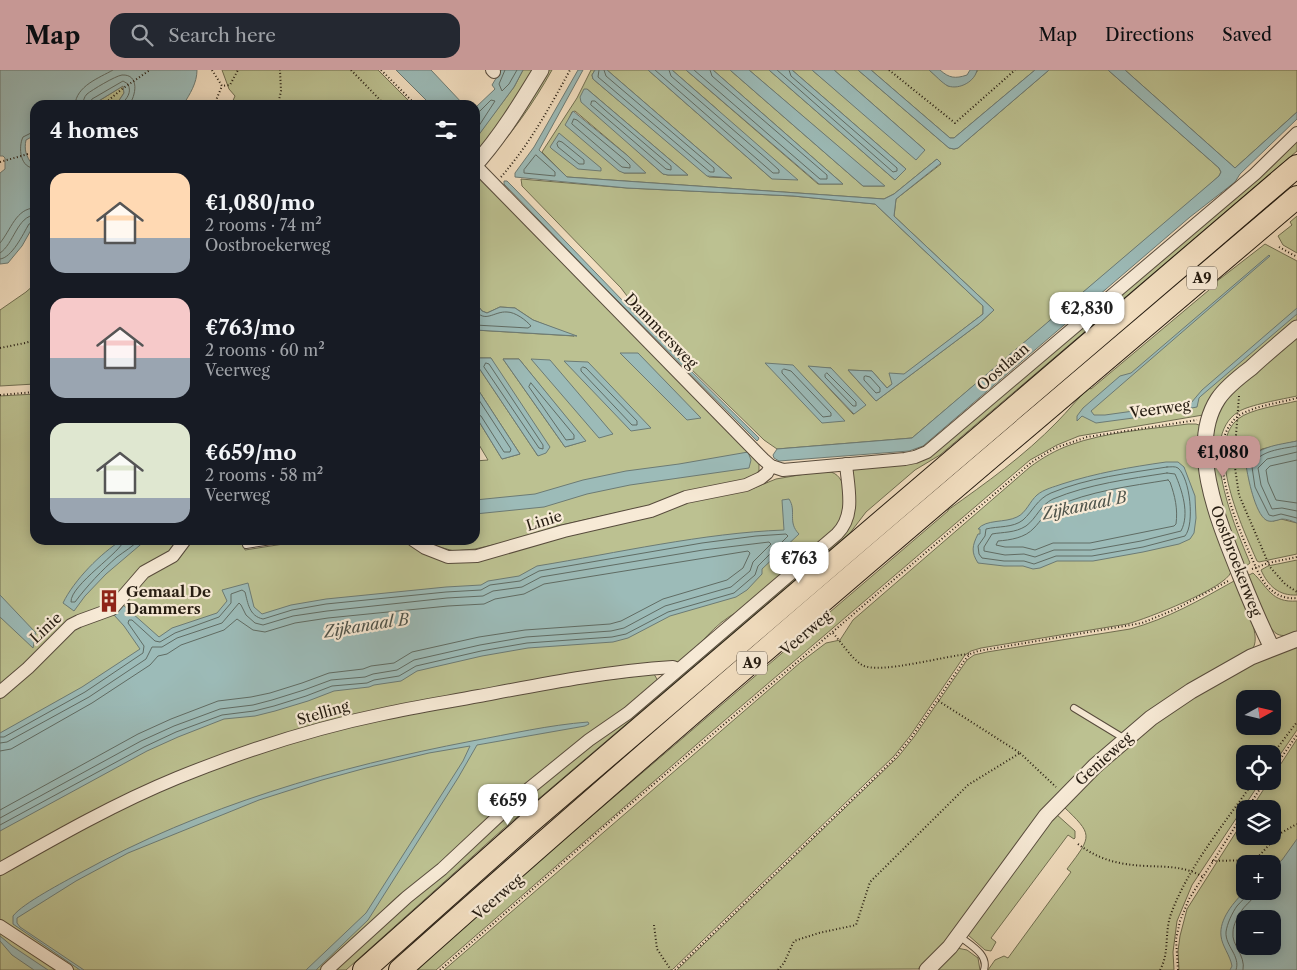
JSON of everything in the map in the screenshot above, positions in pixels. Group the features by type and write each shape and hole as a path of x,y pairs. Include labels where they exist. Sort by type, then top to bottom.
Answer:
{"highway":[{"name":"A9","path":"364,970 529,823 1297,166"},
{"name":"A9","path":"400,970 528,855 772,645 1297,198"}],"street":[{"path":"480,159 507,123 541,70"},
{"name":"Oostlaan","path":"846,464 915,457 933,448 1255,174 1297,133"},
{"name":"Dammersweg","path":"480,170 771,466"},
{"name":"Oostbroekerweg","path":"1272,648 1256,615 1225,535 1210,490 1206,454 1209,421 1214,407 1226,390 1297,328"},
{"path":"327,970 407,897 442,869 520,796 589,740 628,713 842,529 847,521 849,509 846,464 783,470 771,466"},
{"name":"Linie","path":"420,545 448,557 477,556 564,531 651,511 686,497 746,485 761,478 771,466"},
{"name":"Linie","path":"0,692 71,626 79,621 112,609 144,572 169,559 178,552 182,545"},
{"name":"Genieweg","path":"927,970 959,936 1046,816 1084,776 1126,739 1191,691 1246,660 1272,648 1297,640"},
{"name":"Stelling","path":"0,869 86,821 156,787 238,755 305,735 382,714 522,688 626,672 670,667 678,669"},
{"path":"0,926 67,970"}],"lane":[{"path":"1074,708 1126,739"},
{"path":"959,936 983,956 984,970"}],"path":[{"path":"109,100 150,70"},
{"path":"212,70 222,86"},
{"path":"222,86 230,85 238,70"},
{"path":"279,100 281,91 280,70"},
{"path":"351,70 380,100"},
{"path":"381,70 411,100"},
{"path":"495,185 516,160 551,105 570,70"},
{"path":"889,70 954,123 1015,70"},
{"path":"216,100 222,86"},
{"path":"0,162 30,153"},
{"path":"1279,247 1297,257"},
{"path":"0,348 30,342"},
{"path":"0,395 30,392"},
{"path":"1240,392 1236,417 1234,454 1236,481 1246,514 1268,563 1280,579 1297,592"},
{"path":"1297,398 1236,417 1230,424 1224,438 1222,454 1224,473 1235,517 1256,567 1264,582 1273,591 1285,598 1297,598"},
{"name":"Veerweg","path":"440,970 621,812 1022,470 1048,452 1070,442 1096,435 1199,420 1209,421"},
{"path":"833,633 860,663 870,668 885,668 1142,623 1182,606 1256,567 1297,557"},
{"path":"654,925 657,949 673,970 893,760 912,738 970,654"},
{"path":"937,700 1020,752 1065,795"},
{"path":"1280,745 1297,722"},
{"path":"1281,758 1297,734"},
{"path":"778,970 784,963 794,941 819,933 856,926 870,882 968,785 1020,752"},
{"path":"1160,970 1167,954 1168,923 1192,871 1248,790"},
{"path":"1212,861 1253,860 1258,857 1278,834 1297,824"},
{"path":"1178,970 1176,951 1180,921 1189,899 1236,825"},
{"path":"1078,844 1093,855 1114,862 1129,865 1171,867 1192,871 1203,877"}],"green space":[{"path":"222,70 378,70 408,100 233,100 235,96 229,89"},
{"path":"523,70 552,70 521,119 485,163 480,156 480,132 514,87"},
{"path":"591,70 595,70 592,75 593,79 709,177 732,178 607,70 648,70 772,179 718,110 672,70 686,70 818,184 843,184 713,70 730,70 863,186 884,186 749,70 769,70 895,180 906,169 792,70 812,70 861,111 925,150 834,70 858,70 949,148 954,149 958,148 1049,70 1108,70 1219,168 1221,172 1199,194 912,438 777,449 764,440 686,364 646,321 621,288 522,186 521,179 627,188 793,196 875,204 983,306 983,314 887,388 872,371 848,370 876,401 980,323 994,310 894,216 896,199 941,164 937,159 894,194 884,199 567,177 542,152 577,98","holes":["587,89 688,175 663,174 636,150","575,111 645,173 624,173 566,125 572,112","809,367 831,368 853,414"]},
{"path":"871,70 929,70 948,86 977,72 977,70 1035,70 954,138 950,138"},
{"path":"1125,70 1297,70 1297,112 1235,168"},
{"path":"123,86 124,93 119,100 100,100"},
{"path":"1297,137 1297,151 940,455 915,470 866,512 850,533 502,830 346,970 333,970 497,823 847,530 851,473 853,469 913,461"},
{"path":"482,178 759,462 759,472 753,478 651,505 557,526 519,539 475,549 454,551 432,545 480,545 480,461 488,460 480,446 480,423 502,459 520,454 480,393 480,369 538,456 491,358 480,358 480,330 574,336 533,320 515,308 500,307 487,313 480,308 480,180","holes":["503,359 519,359 585,441 565,447"]},
{"path":"1297,216 1297,253 1283,245 1278,236 1292,225 1290,222"},
{"path":"1265,244 1297,261 1297,323 1203,415 1079,436 1057,445 1030,460 436,970 415,970 948,510 1018,458 1057,422 1089,388 1091,389 1209,290 1212,285"},
{"path":"30,288 30,384 0,386 0,310"},
{"path":"1297,335 1297,396 1243,409 1226,425 1220,442 1223,485 1236,529 1250,563 1245,567 1215,495 1211,432 1226,397"},
{"path":"30,394 30,545 176,545 115,602 92,614 0,688 0,396"},
{"path":"1297,401 1297,441 1262,449 1249,459 1252,491 1273,521 1281,519 1297,523 1297,554 1259,562 1243,529 1225,468 1225,448 1228,432 1238,419 1243,416 1258,410"},
{"path":"1188,424 1202,426 1231,572 1226,579 1184,602 1127,624 981,648 965,655 910,736 894,756 672,970 444,970 801,662 826,643 840,640 853,620 1030,467 1054,452 1098,437"},
{"path":"831,472 841,480 844,494 842,523 739,611 721,623 678,663 547,681 236,753 0,867 0,695 71,629 133,589 183,545 244,545 245,550 277,545 418,545 442,559 675,503 754,488 776,479 811,473"},
{"path":"1297,560 1297,595 1285,594 1275,589 1267,581 1261,570 1268,566"},
{"path":"1253,573 1276,597 1288,601 1297,601 1297,634 1279,635 1268,624 1247,576"},
{"path":"1234,581 1253,625 1255,642 1253,648 1139,720 931,960 918,969 677,970 898,757 967,660 974,655 1130,629 1144,625 1196,602"},
{"path":"1297,645 1297,730 1281,753 1281,745 1236,745 1236,790 1255,790 1248,800 1236,800 1236,819 1192,885 1177,921 1173,952 1174,970 988,970 995,960 1004,956 1008,958 1071,872 1067,869 1082,849 1086,836 1084,830 1080,823 1063,806 1145,730 1186,701 1252,664"},
{"path":"654,674 658,681 411,889 399,895 383,910 377,921 322,970 72,970 0,922 0,872 170,783 333,729 526,690"},
{"path":"1297,739 1297,970 1179,970 1178,951 1187,909 1236,832 1236,845 1281,845 1281,800 1257,800 1263,790 1281,790 1281,764"},
{"path":"1056,814 1075,831 1075,838 1068,835 991,938 996,942 991,951 985,950 968,935"},
{"path":"0,930 61,970 0,970"},
{"path":"957,948 967,950 978,958 980,970 935,970"}],"water":[{"path":"0,70 197,70 191,93 186,100 119,100 124,93 123,86 100,100 30,100 30,138 26,140 25,147 30,161 30,232 22,246 8,263 0,264 0,173 5,169 5,158 0,156"},
{"path":"396,70 431,70 459,100 426,100"},
{"path":"501,70 523,70 514,87 480,133 480,103 495,89 492,85"},
{"path":"578,70 583,70 539,150 567,177 884,199 894,194 937,159 941,163 896,199 894,216 994,310 980,323 876,401 848,370 872,371 887,388 892,384 889,373 904,374 983,314 983,306 875,204 793,196 627,188 515,177 515,173 534,147"},
{"path":"595,70 607,70 732,178 707,176 593,79 592,75"},
{"path":"648,70 672,70 798,180 772,179"},
{"path":"686,70 713,70 843,184 819,184"},
{"path":"730,70 749,70 885,186 863,186"},
{"path":"769,70 792,70 906,169 895,180"},
{"path":"812,70 834,70 925,150 916,160"},
{"path":"858,70 871,70 950,138 954,138 1035,70 1049,70 958,148 954,149 949,148"},
{"path":"929,70 940,70 946,75 959,77 967,75 970,70 977,70 973,78 966,84 953,87 946,85"},
{"path":"1108,70 1125,70 1235,168 1297,112 1297,119 1240,174 1235,182 1190,217 923,446 909,451 779,461 774,458 773,455 777,449 912,438 1219,176 1221,172 1219,168"},
{"path":"584,89 587,89 688,175 663,174 581,102 580,97"},
{"path":"573,111 646,173 624,173 619,171 565,125"},
{"path":"559,133 601,168 601,171 578,169 552,149 550,147"},
{"path":"504,181 507,181 514,188 678,358 759,438 757,441 605,288 504,184"},
{"path":"1269,255 1091,411 1094,415 1105,415 1191,403 1202,390 1297,308 1297,314 1201,396 1197,407 1096,423 1082,416 1077,421 1077,416 1083,408 1120,376 1131,373"},
{"path":"500,307 515,308 533,320 577,336 480,330 480,308 487,313"},
{"path":"620,353 638,353 701,418 687,420"},
{"path":"480,358 491,358 550,447 546,453 538,456 480,369"},
{"path":"503,359 519,359 586,441 565,447"},
{"path":"531,359 550,360 613,434 599,438"},
{"path":"564,361 588,362 651,428 631,431"},
{"path":"765,363 793,365 845,421 822,423"},
{"path":"808,366 831,368 866,405 854,414"},
{"path":"480,393 520,454 502,459 480,423"},
{"path":"1297,441 1297,523 1284,519 1268,521 1262,516 1255,503 1246,465 1256,454 1268,447"},
{"path":"748,452 751,460 749,468 630,485 587,494 544,507 480,513 480,500 535,494 583,480 626,471"},
{"name":"Zijkanaal B","path":"1178,462 1184,467 1195,496 1196,518 1194,533 1190,539 1179,544 1143,552 1093,561 1057,561 1033,569 1023,566 978,563 974,556 973,549 976,538 980,534 980,529 978,529 981,526 1017,517 1023,513 1037,495 1049,488 1127,468"},
{"name":"Zijkanaal B","path":"789,499 795,530 799,534 762,569 762,574 747,590 736,597 670,616 628,638 613,642 528,648 482,656 417,671 401,681 334,691 275,711 255,716 224,719 147,751 0,831 0,733 82,687 140,649 114,615 123,605 159,637 172,628 217,613 227,601 222,590 248,583 254,607 262,614 291,605 326,599 481,585 488,581 519,576 537,566 691,539 784,530 782,500"},
{"path":"115,545 140,545 106,574 74,611 63,603 74,585 105,552"},
{"path":"0,595 36,633 33,648 0,617"},
{"path":"588,722 589,724 585,726 477,745 368,920 316,970 306,970 366,913 463,761 470,746 429,753 366,768 259,800 128,853 76,881 17,918 17,923 20,927 84,970 80,970 13,924 13,916 18,911 34,899 64,882 126,849 222,809 320,777 421,751 559,725"},
{"path":"1297,839 1297,970 1230,970 1231,962 1221,936 1222,923 1237,900 1281,900 1281,861"},
{"path":"0,936 48,970 34,970 12,955 0,941"}],"place":[{"name":"Gemaal De Dammers","path":"109,601"}]}
